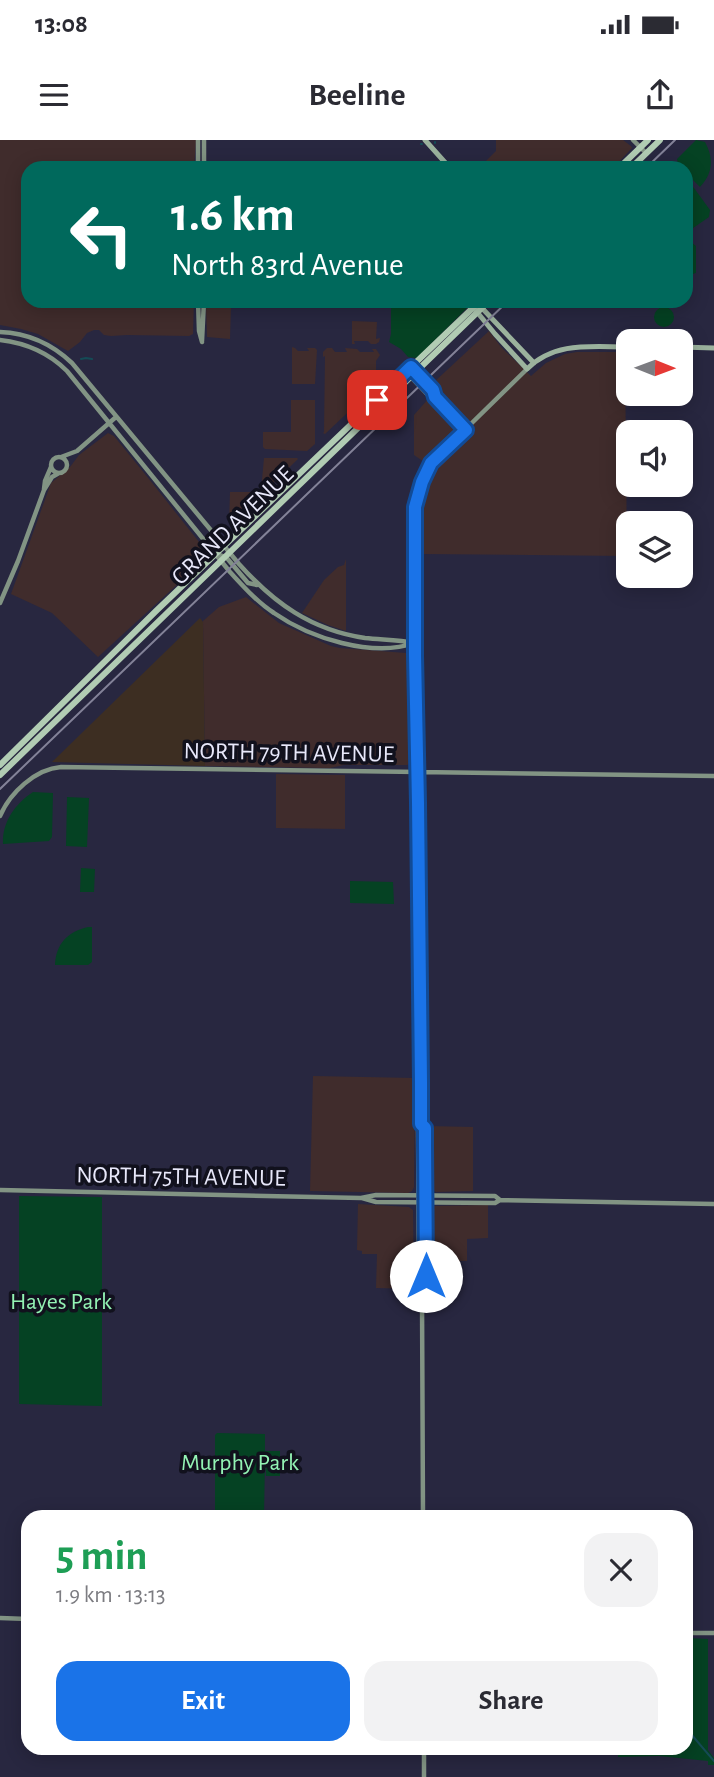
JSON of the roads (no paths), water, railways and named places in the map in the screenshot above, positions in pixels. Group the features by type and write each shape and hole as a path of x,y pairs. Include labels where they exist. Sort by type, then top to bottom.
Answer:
{"highway":[{"path":"636,161 648,140"},
{"path":"628,161 660,140"},
{"name":"GRAND AVENUE","path":"0,765 224,545 475,308"},
{"name":"GRAND AVENUE","path":"0,775 414,376 475,308"}],"main road":[{"path":"198,140 200,161"},
{"path":"202,161 204,140"},
{"path":"425,140 444,161"},
{"path":"633,140 643,150"},
{"path":"198,308 202,342 204,308"},
{"path":"481,308 530,366"},
{"path":"0,332 27,336 49,345 85,376 224,545 226,557 257,600 273,613 303,629 354,645 403,647 415,643"},
{"path":"27,336 30,347"},
{"path":"0,340 30,347 62,366 215,554 226,557 276,600 308,620 342,634 415,643"},
{"path":"423,1283 419,1279 418,1262 418,1129 421,1124 415,643 416,502 431,463 530,366 552,352 565,348 616,347"},
{"path":"693,347 714,348"},
{"path":"408,370 428,395 435,397 466,430"},
{"path":"44,489 52,477 66,470 77,451 116,416"},
{"path":"0,603 18,561 54,459 77,451"},
{"path":"61,457 68,465"},
{"path":"51,466 55,472 60,473"},
{"path":"303,629 308,620"},
{"name":"NORTH 79TH AVENUE","path":"0,816 10,799 39,773 51,768 74,766 714,776"},
{"path":"421,1124 425,1128 426,1195 426,1276 423,1283 423,1510"},
{"name":"NORTH 75TH AVENUE","path":"0,1190 361,1198 376,1195 494,1196"},
{"path":"480,1203 482,1199 494,1196 500,1200"},
{"name":"NORTH 75TH AVENUE","path":"361,1198 376,1202 418,1203 495,1203 500,1200 714,1204"},
{"path":"418,1262 426,1262"},
{"path":"0,1618 21,1619"},
{"path":"693,1633 714,1633"},
{"path":"424,1755 424,1777"}],"waterway":[{"path":"81,359 92,359"},
{"path":"693,1736 714,1761"}],"railway":[{"path":"653,161 675,140"},
{"path":"0,789 501,308"}],"park label":[{"name":"Hayes Park","path":"61,1301"},
{"name":"Murphy Park","path":"240,1462"}]}
